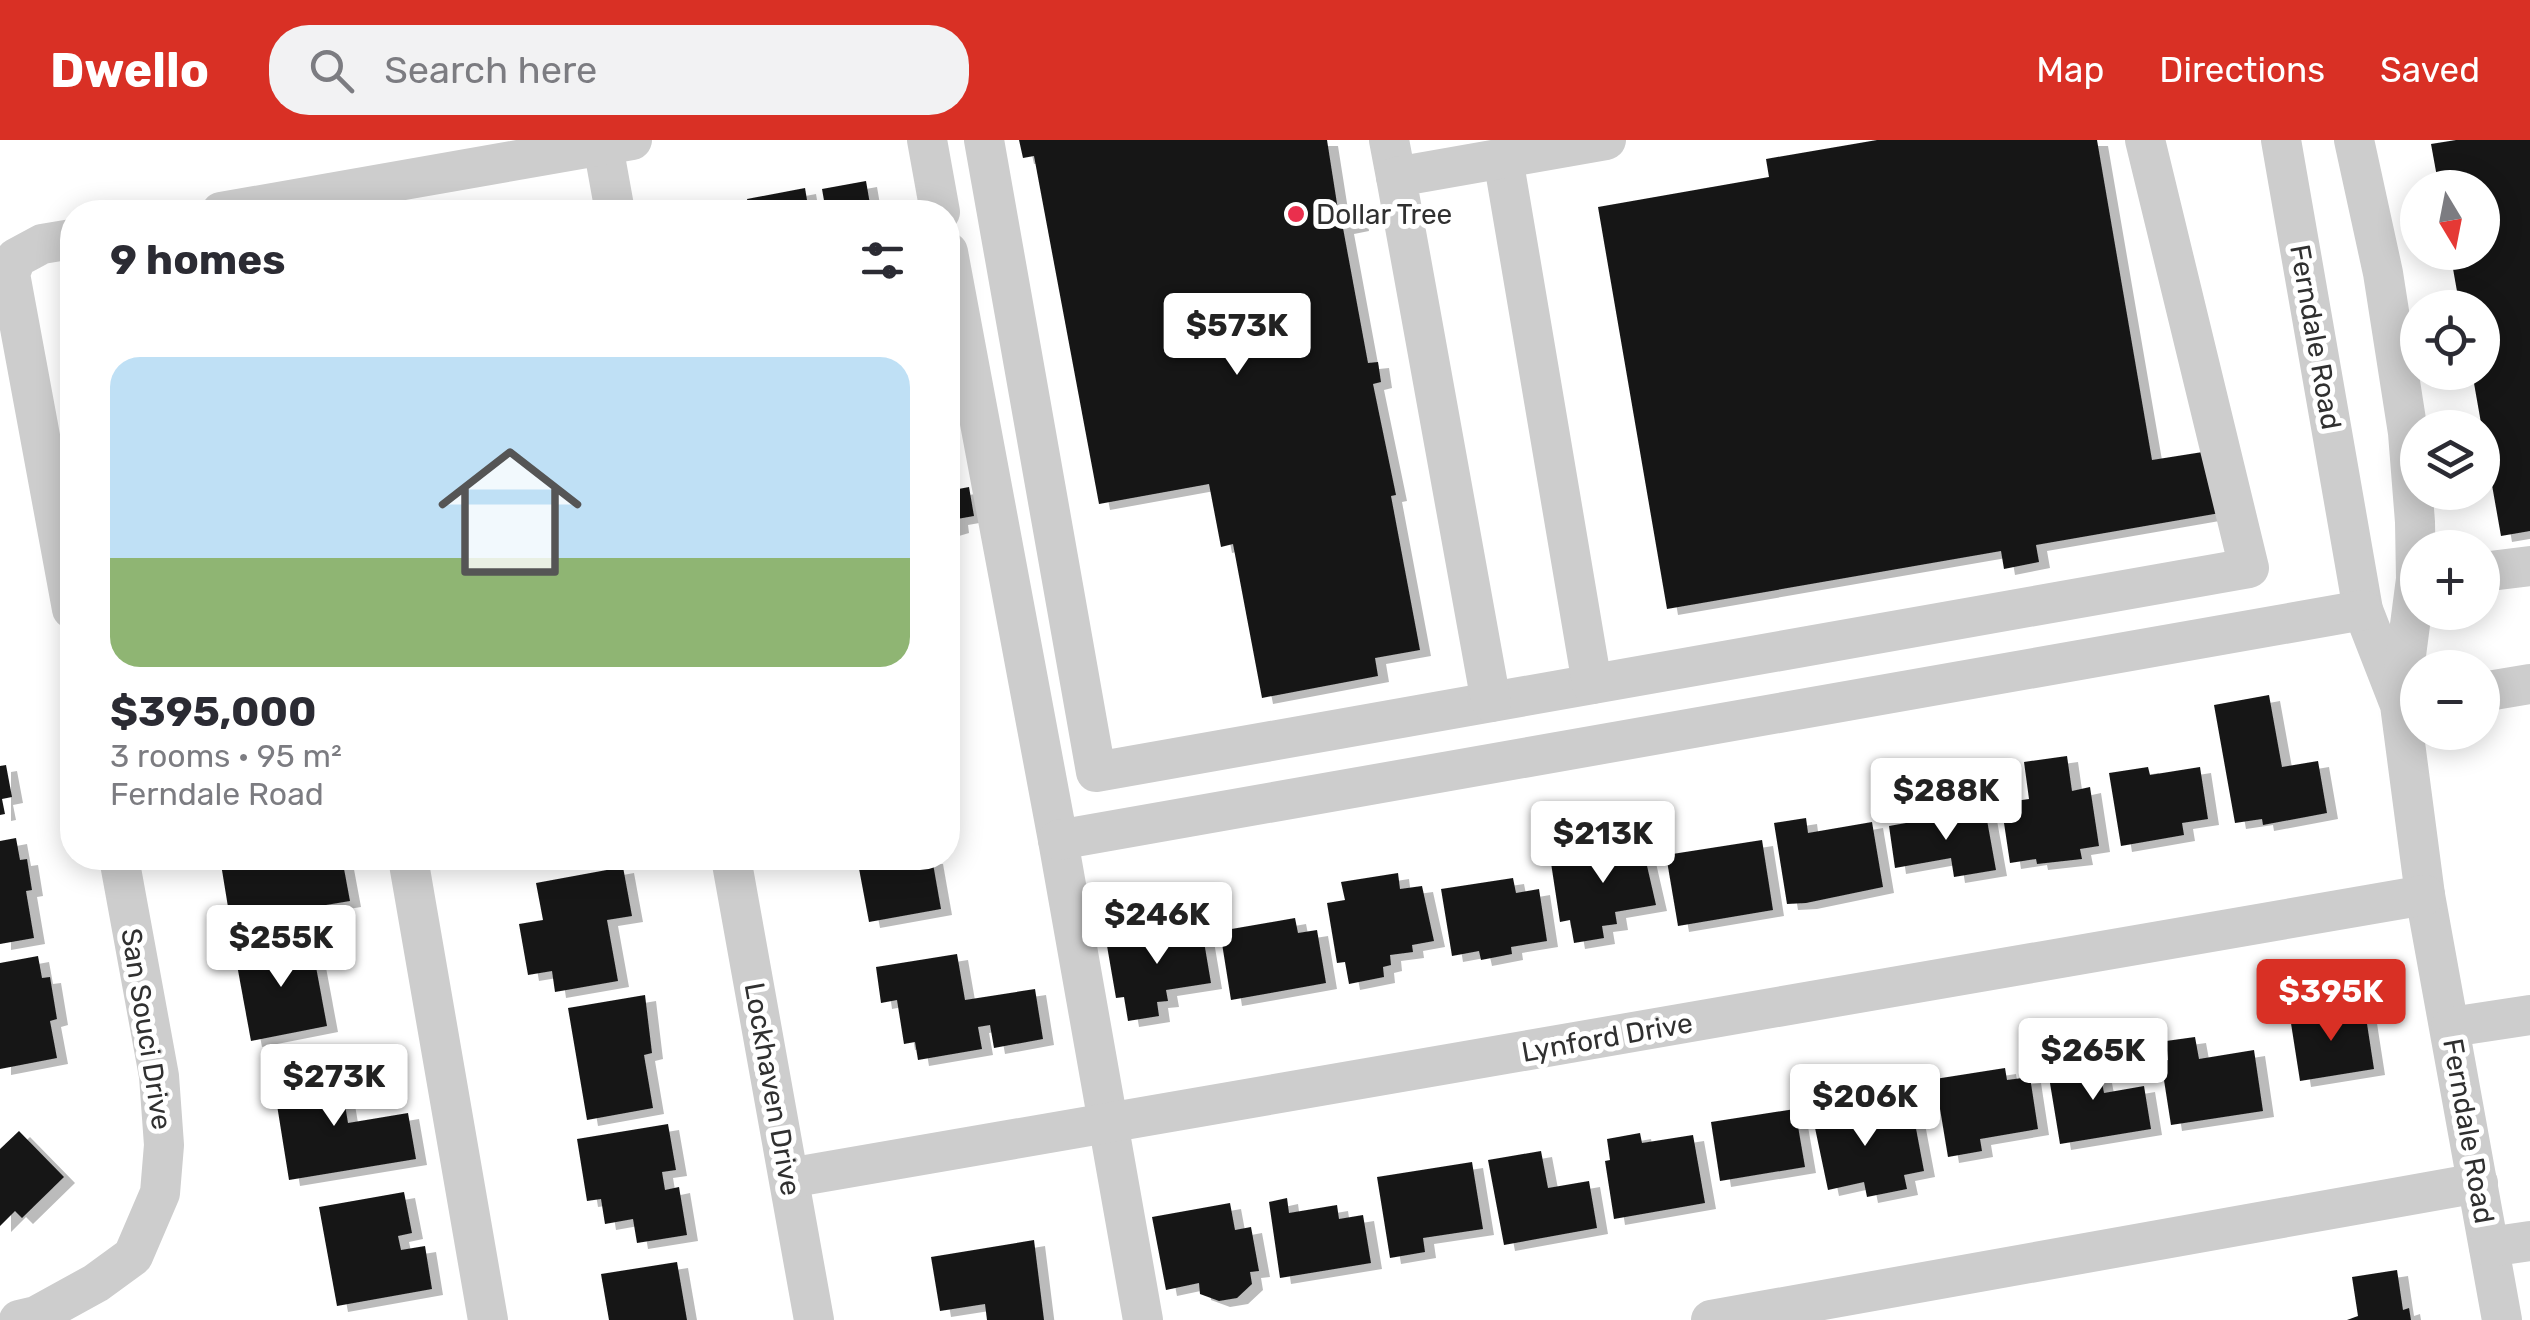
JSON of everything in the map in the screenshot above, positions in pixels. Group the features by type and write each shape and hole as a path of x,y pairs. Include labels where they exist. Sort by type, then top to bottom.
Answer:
{"street":[{"path":"926,140 938,200"},
{"path":"984,140 1096,772 2249,568 2145,140"},
{"path":"1491,702 1392,158 1502,158 1606,140"},
{"name":"Ferndale Road","path":"2282,140 2363,610 2400,686"},
{"name":"Ferndale Road","path":"2354,140 2383,273 2408,433 2414,530"},
{"path":"326,200 612,142 614,200"},
{"path":"1502,158 1592,684"},
{"path":"60,241 42,244 16,258 10,274 60,544"},
{"path":"960,316 1143,1320"},
{"path":"2500,570 2530,566"},
{"path":"1058,840 2363,610"},
{"path":"2500,689 2530,684"},
{"name":"Ferndale Road","path":"2413,750 2425,895 2502,1320"},
{"name":"San Souci Drive","path":"18,1320 36,1316 96,1283 133,1256 160,1194 164,1145 159,1076 121,870"},
{"path":"410,870 488,1320"},
{"name":"Lockhaven Drive","path":"733,870 814,1320"},
{"name":"Lynford Drive","path":"789,1178 2425,895"},
{"path":"2451,1027 2530,1014"},
{"path":"1711,1320 2478,1183"},
{"path":"2489,1247 2530,1241"}],"building":[{"path":"1019,140 1327,140 1338,210 1355,207 1358,225 1343,228 1368,363 1378,362 1381,382 1373,384 1396,495 1391,496 1420,650 1375,658 1378,676 1262,698 1233,544 1221,547 1209,484 1099,504 1034,156 1023,158"},
{"path":"1877,140 2097,140 2152,460 2209,451 2220,513 2036,545 2039,562 2004,569 2001,551 1667,609 1598,207 1769,177 1766,159"},
{"path":"2530,140 2530,531 2501,536 2496,510 2500,510 2500,410 2479,410 2475,390 2500,390 2500,290 2457,290 2453,270 2500,270 2500,170 2436,170 2431,144"},
{"path":"866,181 869,200 824,200 822,189"},
{"path":"805,188 807,200 747,200"},
{"path":"969,487 974,516 960,518 960,489"},
{"path":"2269,695 2282,767 2318,761 2327,813 2263,825 2262,819 2235,823 2214,705"},
{"path":"2067,756 2072,791 2090,787 2099,846 2080,849 2082,859 2010,863 2001,803 2029,799 2024,762"},
{"path":"6,765 12,797 2,799 5,814 0,815 0,766"},
{"path":"2148,767 2150,775 2200,767 2208,819 2182,823 2184,835 2121,846 2109,773"},
{"path":"1985,809 1996,870 1954,877 1951,858 1895,868 1889,826"},
{"path":"1806,818 1808,833 1872,822 1883,887 1787,904 1774,823"},
{"path":"1639,831 1656,905 1615,912 1617,924 1602,926 1604,938 1574,943 1570,920 1560,922 1551,863 1604,855 1602,837"},
{"path":"16,838 20,860 27,859 32,890 26,891 34,938 0,944 0,841"},
{"path":"1762,840 1773,910 1678,926 1666,855"},
{"path":"222,870 344,870 350,901 236,920 233,906 228,907"},
{"path":"624,870 632,916 607,920 618,981 555,992 552,971 528,975 519,924 543,920 536,883"},
{"path":"859,870 934,870 941,909 869,922"},
{"path":"1398,873 1400,889 1422,886 1434,941 1412,945 1413,952 1390,955 1391,965 1383,967 1384,977 1349,984 1345,962 1337,963 1327,903 1345,900 1341,882"},
{"path":"1513,878 1516,893 1539,889 1547,941 1511,947 1512,954 1481,960 1479,951 1452,956 1441,889"},
{"path":"1295,918 1298,933 1317,930 1326,983 1231,1000 1220,931"},
{"path":"1201,924 1211,983 1166,990 1168,1001 1157,1002 1159,1016 1128,1021 1124,997 1116,998 1106,940"},
{"path":"311,940 327,1026 251,1041 235,954"},
{"path":"957,954 965,1000 1035,989 1043,1039 994,1048 990,1025 978,1027 982,1049 918,1060 915,1042 904,1044 897,1000 881,1003 876,967"},
{"path":"38,956 42,978 50,977 57,1019 50,1021 57,1058 0,1069 0,963"},
{"path":"645,995 652,1053 644,1055 653,1108 587,1120 568,1008"},
{"path":"2334,1010 2335,1016 2365,1011 2374,1069 2300,1081 2290,1017"},
{"path":"2195,1037 2199,1059 2254,1050 2263,1111 2171,1125 2161,1061 2168,1060 2166,1041"},
{"path":"2097,1056 2104,1093 2144,1086 2151,1129 2060,1144 2047,1065"},
{"path":"2005,1068 2007,1080 2030,1077 2038,1129 1980,1139 1982,1151 1948,1157 1935,1079"},
{"path":"339,1069 348,1123 408,1113 416,1159 289,1180 273,1080"},
{"path":"1849,1097 1854,1122 1892,1115 1893,1122 1914,1118 1924,1171 1904,1175 1907,1189 1867,1197 1864,1182 1828,1190 1810,1104"},
{"path":"1795,1109 1805,1167 1720,1181 1711,1122"},
{"path":"668,1124 676,1170 662,1172 665,1190 679,1187 687,1235 637,1243 633,1219 605,1224 601,1199 587,1201 577,1139"},
{"path":"19,1131 64,1177 22,1218 15,1211 0,1226 0,1149"},
{"path":"1640,1133 1642,1143 1693,1135 1705,1203 1614,1219 1605,1161 1610,1160 1607,1139"},
{"path":"1541,1151 1548,1188 1589,1181 1597,1228 1504,1245 1488,1160"},
{"path":"1472,1162 1483,1229 1423,1238 1425,1252 1390,1258 1377,1177"},
{"path":"404,1192 412,1233 398,1236 401,1250 425,1246 432,1289 337,1306 319,1207"},
{"path":"1287,1198 1289,1213 1337,1205 1339,1219 1363,1215 1371,1263 1280,1278 1269,1202"},
{"path":"1230,1203 1235,1230 1251,1227 1259,1271 1250,1272 1252,1284 1237,1298 1219,1301 1200,1294 1199,1283 1166,1290 1152,1217"},
{"path":"1034,1240 1044,1320 987,1320 985,1304 940,1311 931,1257"},
{"path":"677,1262 687,1320 609,1320 601,1274"},
{"path":"2397,1270 2403,1310 2409,1308 2411,1320 2347,1320 2358,1316 2352,1277"}],"place":[{"name":"Dollar Tree","path":"1296,214"}]}
